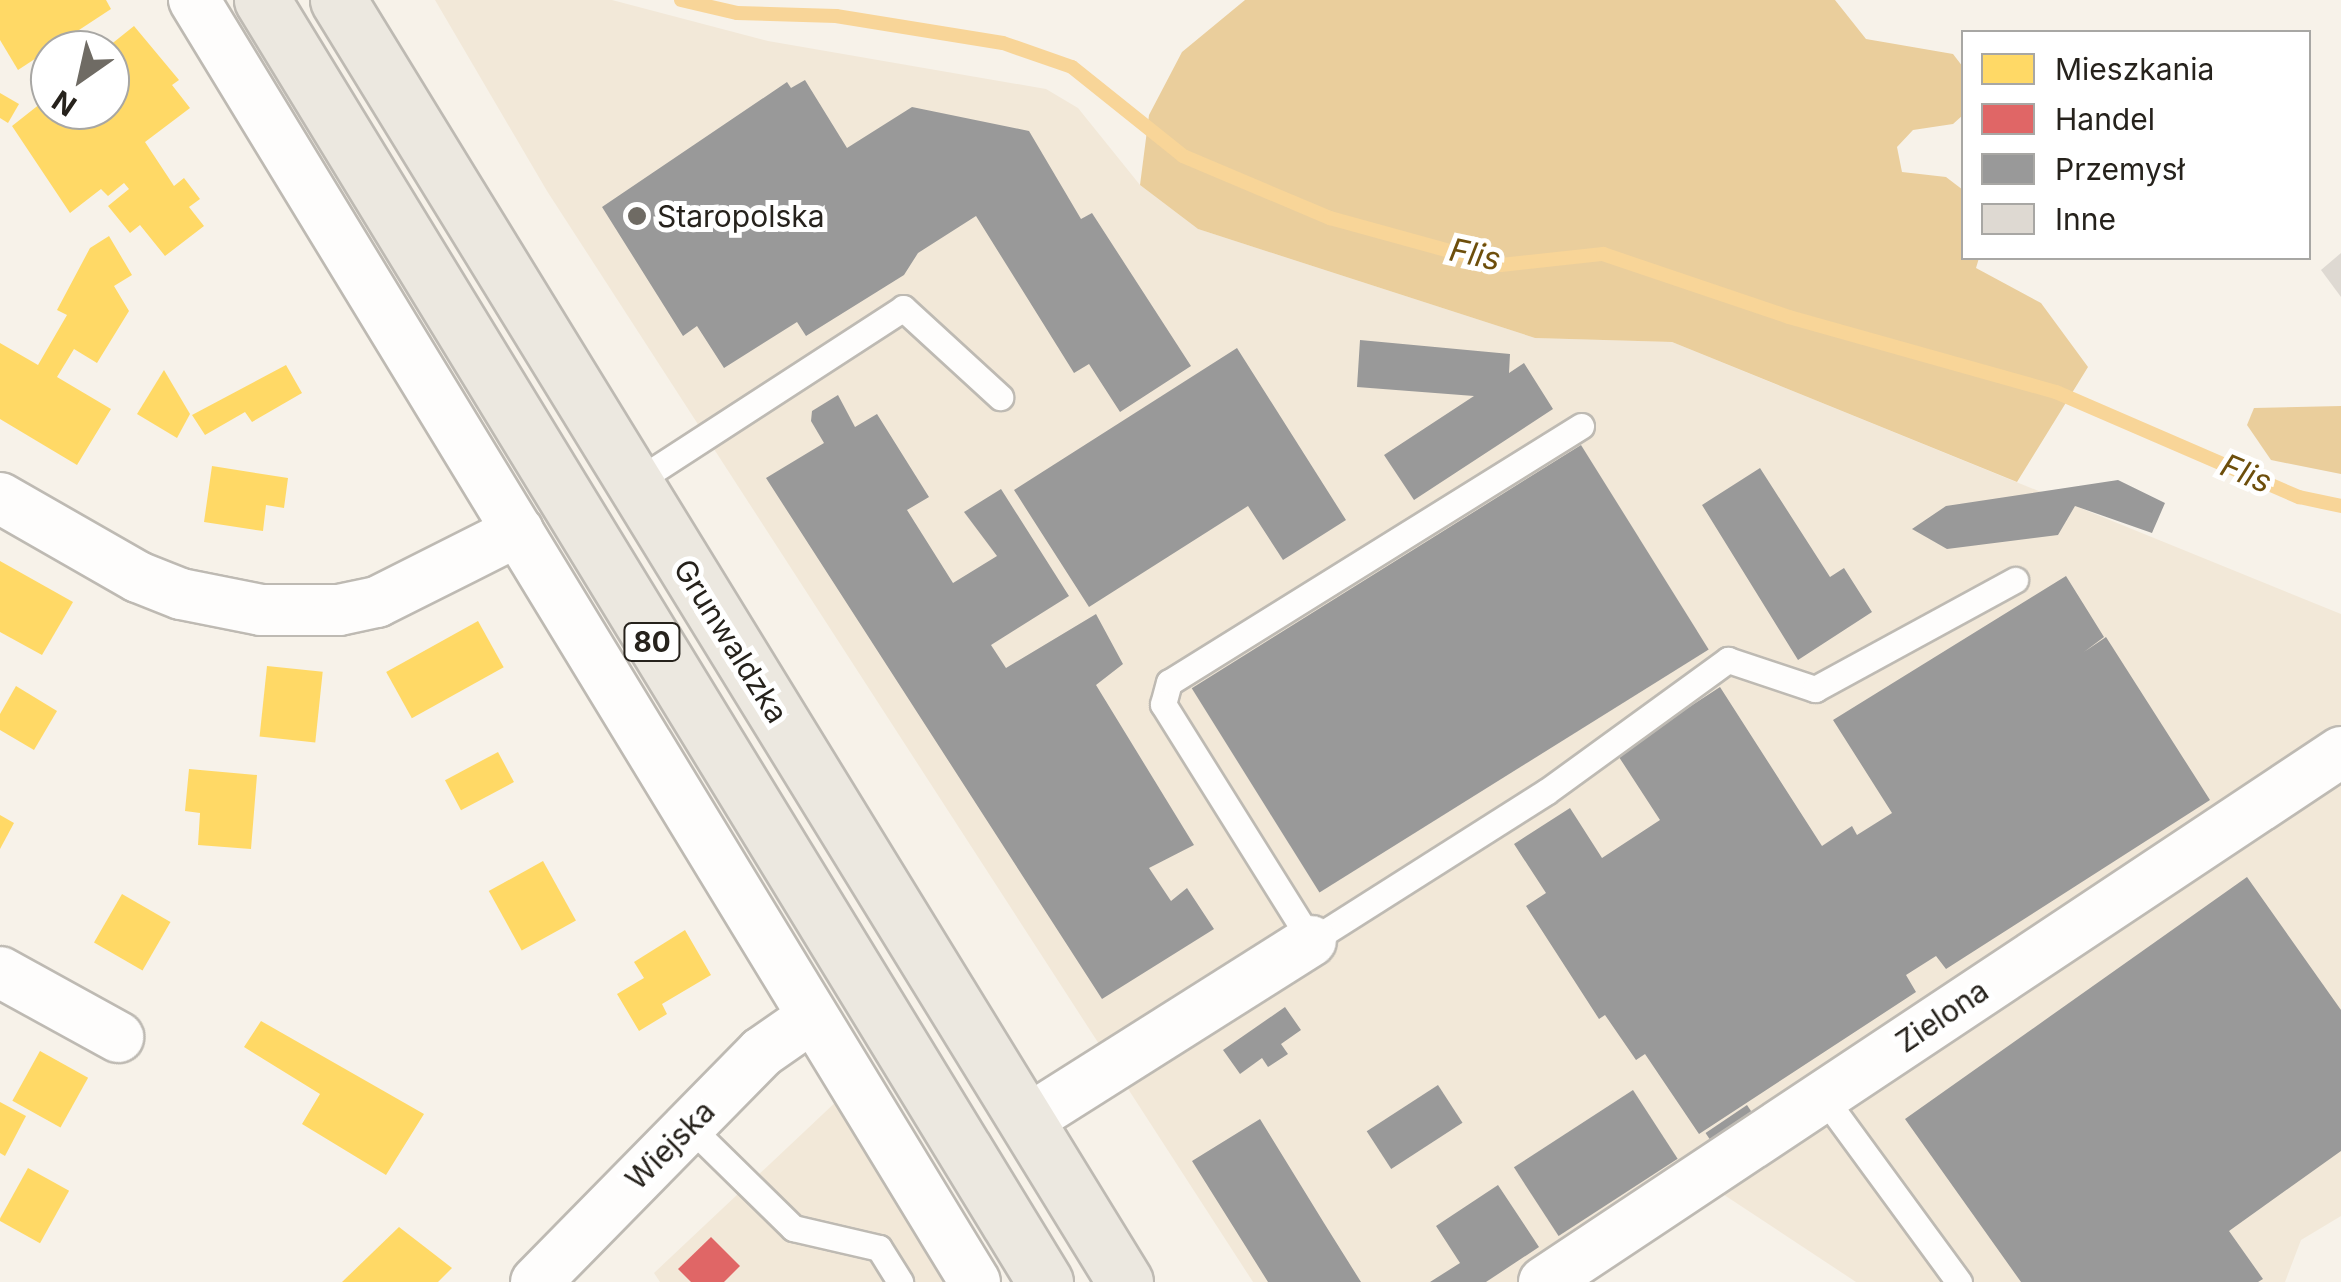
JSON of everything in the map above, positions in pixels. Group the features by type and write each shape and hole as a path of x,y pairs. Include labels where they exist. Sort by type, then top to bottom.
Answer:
{"main road":[{"name":"80","path":"262,0 1045,1282"},
{"name":"Grunwaldzka","path":"346,4 634,483 1125,1282"}],"street":[{"path":"194,0 975,1282"},
{"path":"0,498 138,578 181,594 261,610 339,610 378,602 518,531"},
{"name":"Zielona","path":"1544,1282 2341,752"},
{"path":"1026,1121 1311,942"},
{"path":"0,972 118,1037"},
{"name":"Wiejska","path":"536,1282 762,1052 811,1018"}],"lane":[{"path":"634,483 904,308 1000,397"},
{"path":"1580,426 1169,682 1164,704 1311,942 1546,792 1728,660 1815,688 2016,580"},
{"path":"1822,1096 1959,1282"},
{"path":"689,1126 792,1228 879,1248 900,1282"}],"shaded area":[{"path":"435,0 612,0 768,41 1046,89 1078,108 1140,185 1198,229 1535,338 1672,342 2341,614 2341,1216 2301,1240 2285,1282 1856,1282 1697,1177 1528,1282 1253,1282 547,191"},
{"path":"1245,0 1835,0 1866,39 1953,54 1961,64 1961,117 1953,124 1913,130 1897,147 1902,172 1946,177 1961,188 1961,260 1978,260 1976,268 2041,303 2088,367 2017,482 1672,342 1535,338 1198,229 1140,185 1149,115 1182,52"},
{"path":"2341,406 2341,474 2271,460 2247,425 2254,408"},
{"path":"840,1098 947,1282 660,1282 654,1273"}],"building: Mieszkania":[{"path":"0,0 106,0 111,9 79,30 30,30 30,62 18,70 0,40"},
{"path":"134,26 179,80 172,85 190,108 145,142 174,186 184,178 200,199 189,207 204,226 165,256 140,225 130,233 108,206 129,189 124,183 108,196 101,189 70,213 12,126 30,112 30,130 130,130 129,30"},
{"path":"0,93 19,104 8,123 0,118"},
{"path":"109,236 132,275 114,286 129,311 97,363 74,349 57,377 111,409 77,465 0,419 0,343 38,365 67,315 57,310 90,248"},
{"path":"286,365 302,393 252,422 245,412 205,435 192,415"},
{"path":"164,370 190,414 177,438 137,414"},
{"path":"212,466 288,478 284,508 266,505 263,531 204,522"},
{"path":"0,561 73,602 42,655 0,632"},
{"path":"478,621 504,667 412,718 386,672"},
{"path":"267,666 323,672 315,742 260,737"},
{"path":"16,686 57,711 34,750 0,730 0,714"},
{"path":"498,752 514,782 461,810 445,780"},
{"path":"189,769 257,775 251,849 198,845 200,813 185,811"},
{"path":"0,815 14,823 0,849"},
{"path":"543,861 576,920 522,951 489,891"},
{"path":"122,894 170,922 142,970 94,942"},
{"path":"685,930 711,975 662,1004 667,1014 639,1031 617,994 644,978 634,962"},
{"path":"261,1021 424,1114 386,1175 302,1124 320,1094 244,1047"},
{"path":"40,1051 88,1078 60,1128 12,1101"},
{"path":"0,1102 26,1116 5,1156 0,1153"},
{"path":"28,1168 69,1191 40,1243 0,1221"},
{"path":"399,1227 452,1268 438,1282 342,1282"}],"building: Handel":[{"path":"711,1237 740,1266 724,1282 691,1282 678,1269"}],"building: Przemysł":[{"path":"805,80 847,148 912,107 1029,131 1081,219 1092,213 1191,366 1120,412 1089,364 1074,373 976,216 918,253 904,275 806,336 797,322 724,368 697,326 683,336 602,207 787,82 791,88"},
{"path":"1360,340 1510,354 1509,373 1524,363 1553,409 1414,500 1384,455 1474,396 1357,387"},
{"path":"1237,348 1346,520 1283,560 1248,506 1089,607 1014,490"},
{"path":"838,395 855,427 877,414 929,497 907,510 953,583 997,556 964,512 1001,489 1069,596 991,645 1006,668 1096,614 1123,664 1096,685 1194,845 1149,868 1171,901 1187,888 1214,929 1102,999 766,478 824,443 811,421 812,411"},
{"path":"1581,445 1709,649 1319,893 1192,688"},
{"path":"1760,468 1830,577 1844,568 1872,612 1798,660 1702,505"},
{"path":"2118,480 2165,503 2152,533 2075,506 2058,535 1947,549 1912,529 1946,506"},
{"path":"2066,576 2104,637 2084,652 2106,637 2210,800 1946,969 1936,956 1906,975 1916,992 1699,1134 1645,1054 1636,1060 1605,1015 1599,1019 1526,906 1546,893 1514,844 1570,808 1602,858 1660,820 1617,754 1720,687 1822,846 1852,826 1857,835 1892,813 1833,720"},
{"path":"2247,877 2341,1010 2341,1151 2229,1231 2263,1279 2258,1282 2021,1282 1905,1119"},
{"path":"1285,1007 1301,1030 1281,1044 1288,1054 1268,1067 1262,1058 1240,1074 1223,1050"},
{"path":"1438,1085 1463,1123 1391,1169 1367,1131"},
{"path":"1633,1090 1678,1159 1559,1236 1514,1167"},
{"path":"1747,1105 1757,1120 1716,1148 1706,1133"},
{"path":"1260,1119 1361,1282 1268,1282 1192,1161"},
{"path":"1498,1185 1539,1247 1486,1282 1430,1282 1460,1263 1436,1226"}],"building: Inne":[{"path":"2341,253 2341,297 2321,270"}],"waterway":[{"name":"Flis","path":"681,0 737,13 836,16 1003,43 1072,67 1183,156 1330,218 1501,265 1603,254 1789,317 2056,392 2299,497 2341,506"}],"place":[{"name":"Staropolska","path":"637,216"}]}
